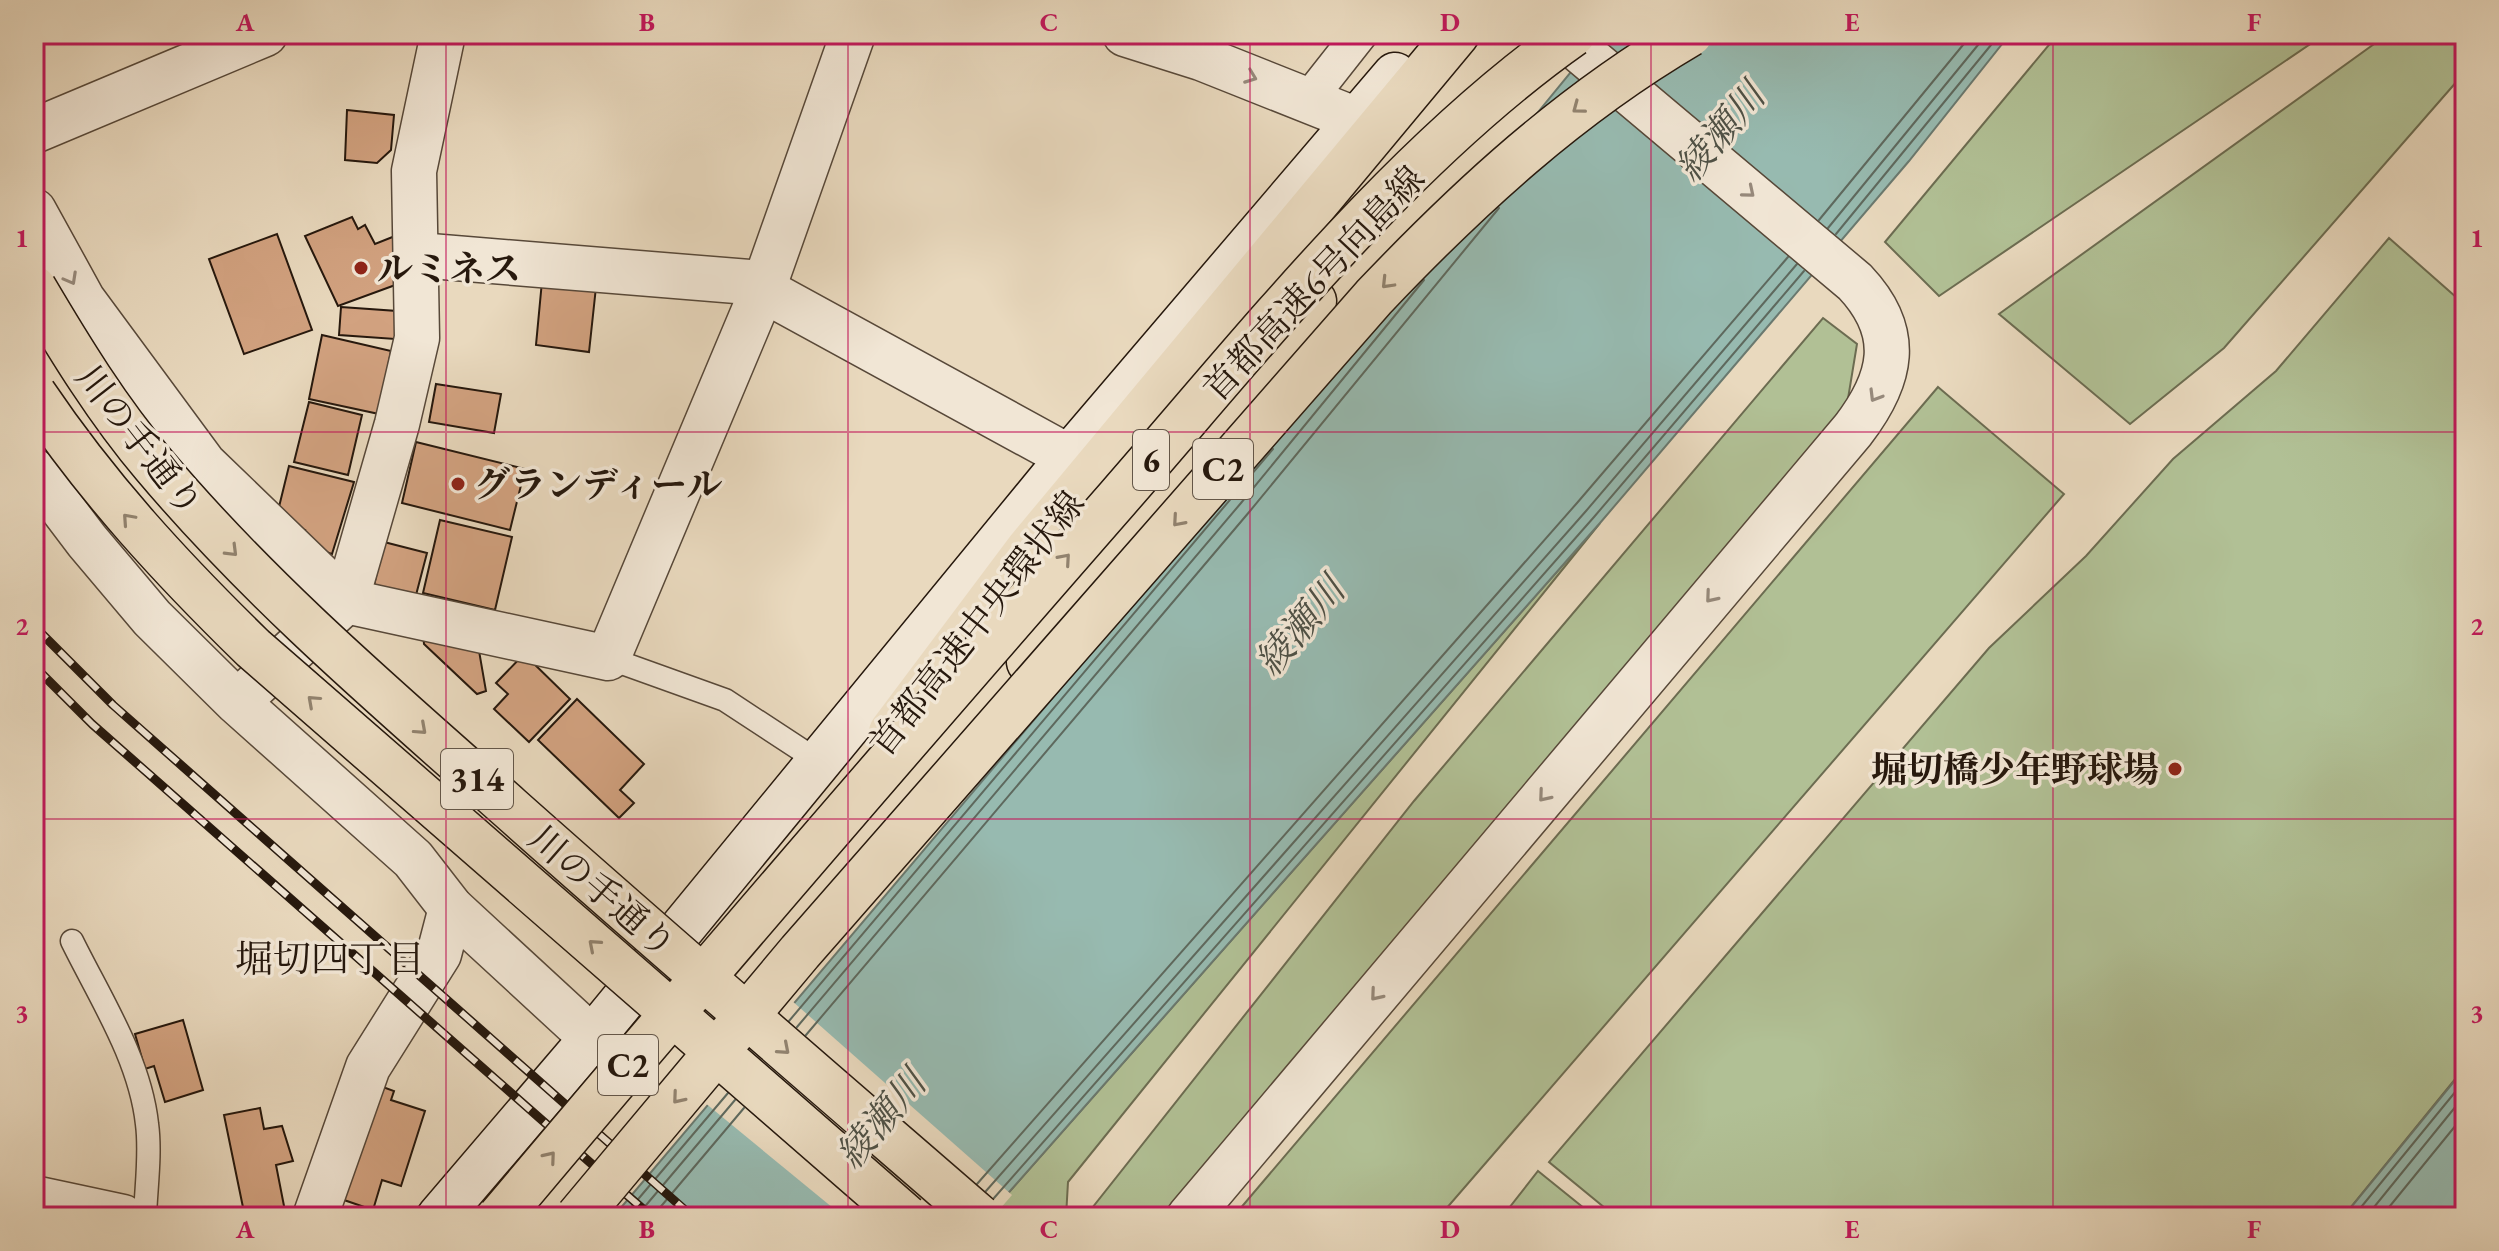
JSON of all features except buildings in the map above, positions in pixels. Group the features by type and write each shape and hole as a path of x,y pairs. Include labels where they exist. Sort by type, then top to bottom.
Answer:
{"main road":[{"name":"首都高速中央環状線","path":"500,1217 755,913 1029,548 1457,34"},
{"name":"首都高速中央環状線","path":"800,952 1341,266 1534,34"},
{"name":"首都高速6号向島線","path":"755,913 1327,260 1486,103 1573,34"},
{"name":"首都高速中央環状線","path":"578,1217 800,952 1374,297 1447,220 1508,163 1580,105 1690,34"},
{"name":"川の手通り","path":"34,288 75,357 151,462 208,527 275,593 369,683 535,831 979,1217"},
{"name":"川の手通り","path":"34,394 110,499 184,581 253,648 906,1217"}],"street":[{"path":"34,131 265,34"},
{"path":"237,702 346,601 397,424 417,338 418,255 414,171 443,34"},
{"path":"34,211 83,300 204,464 346,601 608,658 763,289 853,34"},
{"path":"1125,34 1205,46 1308,100 1357,120"},
{"path":"1308,100 1360,34"},
{"path":"439,1217 592,1038 1069,457 1428,34"},
{"path":"1189,1217 1853,430 1885,377 1889,355 1881,322 1871,300 1842,269 1560,34"},
{"path":"418,255 749,282 1069,457"},
{"path":"34,471 87,541 152,618 237,702 413,859 451,908 592,1038"},
{"path":"315,1217 368,1067 439,954 451,908"},
{"path":"34,1198 123,1217"}],"lane":[{"path":"608,658 725,700 818,761"},
{"path":"72,941 131,1062 142,1095 148,1126 145,1217"}],"green space":[{"path":"2058,34 2325,34 1939,296 1885,242"},
{"path":"2388,34 2465,34 2465,72 2224,348 2130,424 1999,314"},
{"name":"堀切橋少年野球場","path":"2389,238 2465,305 2465,1067 2343,1217 1616,1217 1549,1162 1989,648 2086,556 2173,459 2276,371"},
{"path":"1823,318 1857,344 1844,423 1180,1217 1085,1217 1414,801"},
{"path":"1938,387 2064,494 1439,1217 1233,1217"},
{"path":"1600,523 1068,1182 1066,1217 987,1217"},
{"path":"1538,1171 1595,1217 1502,1217"}],"water":[{"name":"綾瀬川","path":"1602,34 2010,34 1909,161 1600,523 987,1217 613,1217 1227,492"},
{"path":"2465,1068 2465,1217 2343,1217"}],"pier":[{"path":"791,1000 1012,1195 993,1217 844,1217 704,1102"}],"railway":[{"path":"34,626 113,705 693,1217"},
{"path":"34,666 92,724 652,1217"}],"place":[{"name":"ルミネス","path":"361,268"},
{"name":"グランディール","path":"458,484"},
{"name":"堀切橋少年野球場","path":"2175,769"}],"district":[{"name":"堀切四丁目","path":"330,959"}]}
